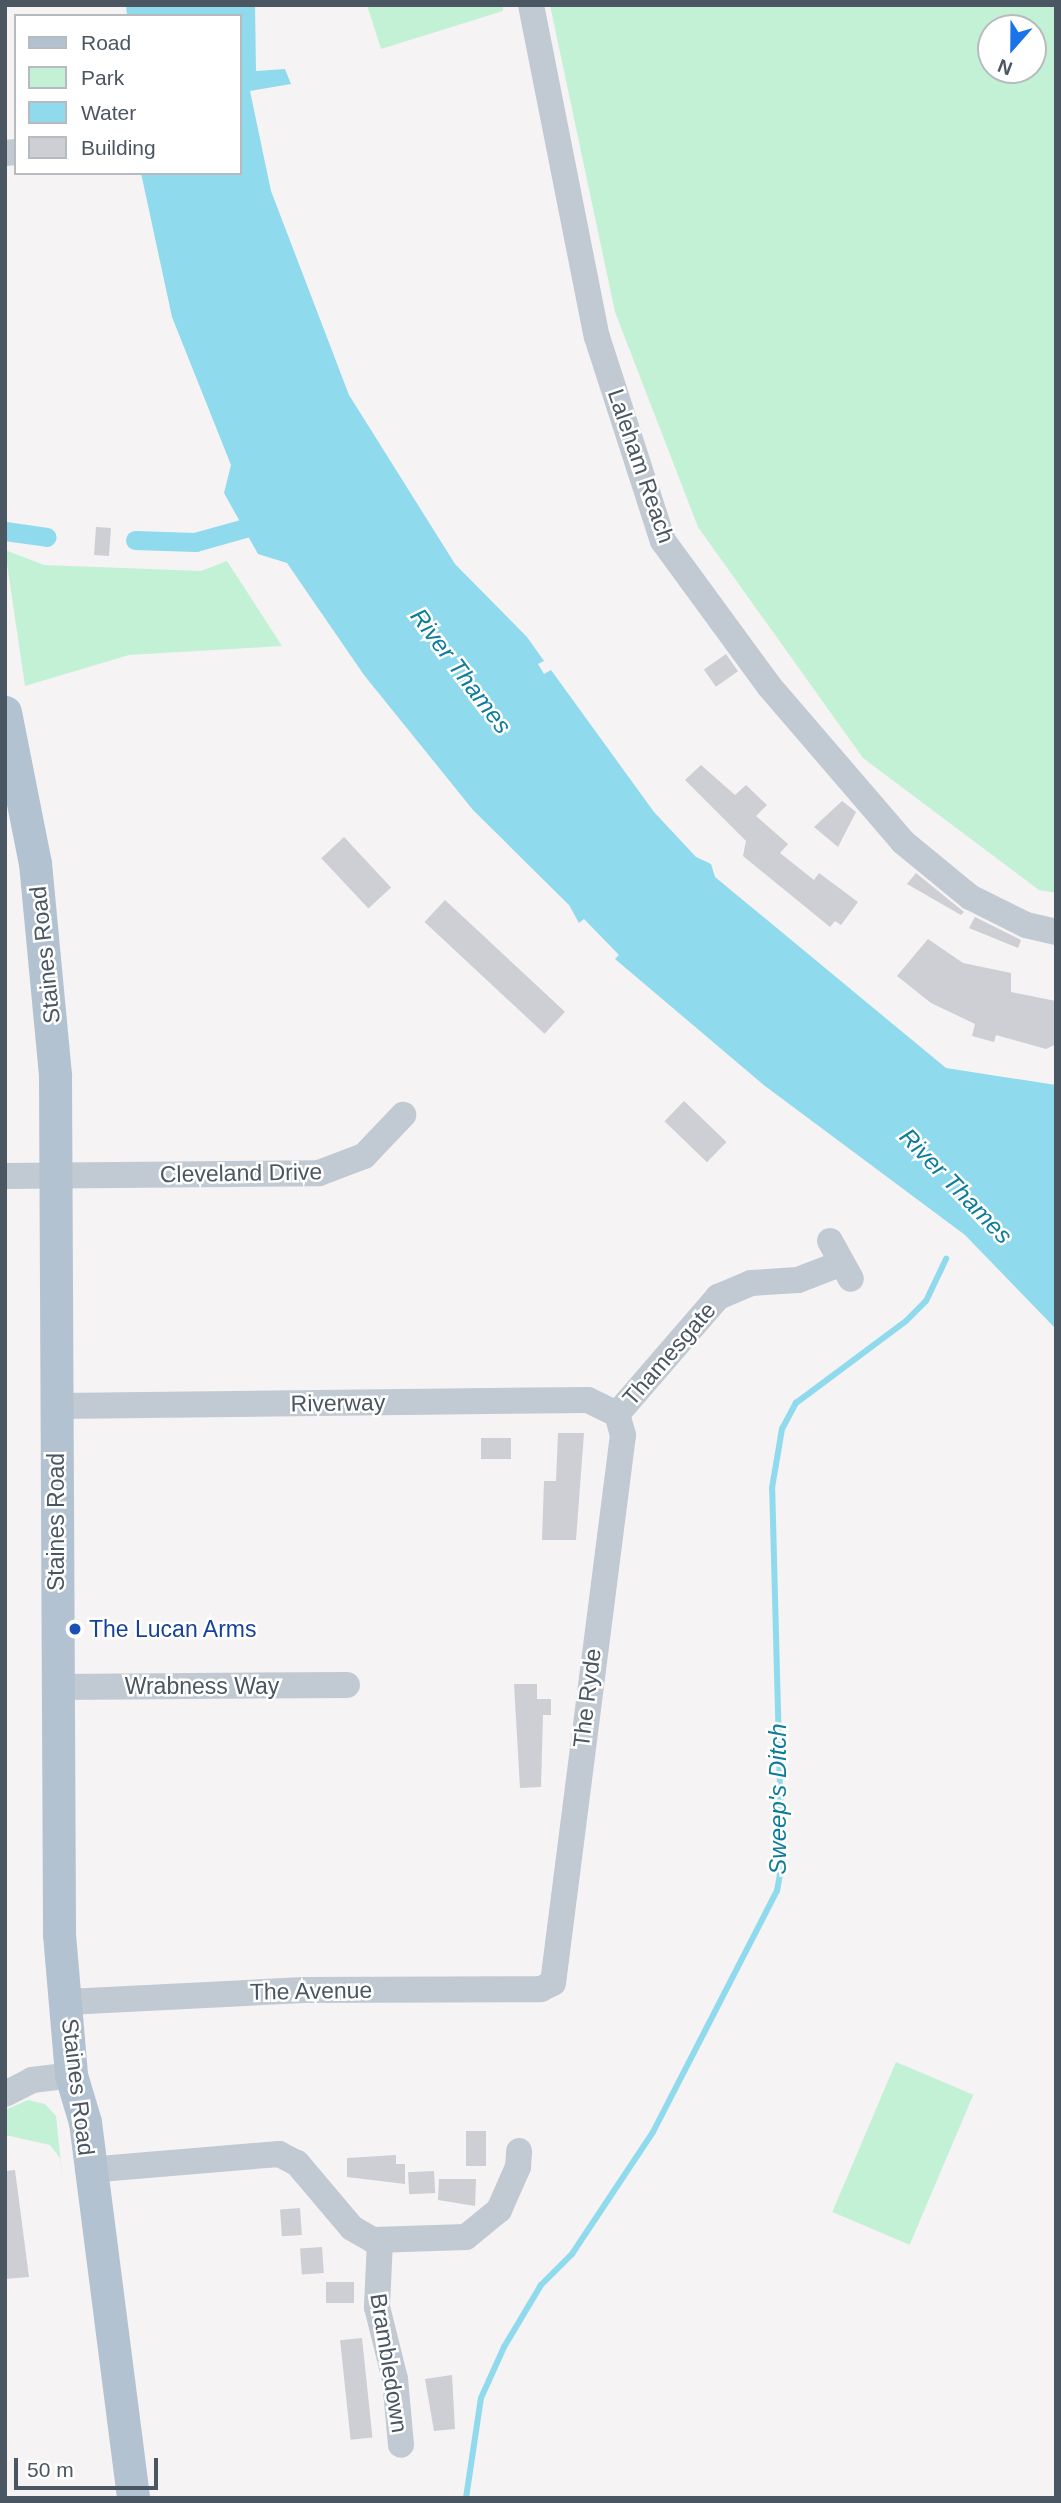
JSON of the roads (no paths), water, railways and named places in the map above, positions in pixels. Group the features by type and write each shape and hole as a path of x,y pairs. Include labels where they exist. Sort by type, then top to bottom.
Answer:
{"main road":[{"name":"Staines Road","path":"5,712 42,915 58,1176 55,1406 60,1934 71,2075 85,2122 88,2170 133,2498"}],"street":[{"name":"Laleham Reach","path":"531,5 597,337 663,541 769,686 903,842 970,897 1026,925 1056,932"},
{"name":"Cleveland Drive","path":"5,1176 319,1173 364,1156 403,1115"},
{"name":"Thamesgate","path":"617,1414 718,1297 751,1283 798,1280 841,1261"},
{"name":"Riverway","path":"55,1406 588,1401 617,1414"},
{"name":"The Ryde","path":"553,1983 623,1435 617,1414"},
{"name":"Wrabness Way","path":"57,1688 347,1686"},
{"name":"The Avenue","path":"67,2002 304,1990 541,1989 553,1983"},
{"path":"5,2094 33,2080 71,2075"},
{"path":"88,2170 185,2157 279,2154 297,2163 352,2228 380,2240 466,2237 487,2226 507,2195 519,2151"},
{"name":"Brambledown","path":"380,2240 377,2307 395,2379 400,2445"}],"water":[{"name":"River Thames","path":"126,5 255,5 256,71 285,69 291,84 250,91 271,191 349,395 455,564 527,637 544,661 538,664 544,674 551,670 654,812 696,857 711,864 715,877 946,1068 1056,1085 1056,1329 965,1235 765,1086 615,959 619,955 584,919 579,923 569,905 473,810 364,675 287,563 258,554 224,493 231,465 172,317 141,175 242,175 242,14 127,14"}],"waterway":[{"path":"135,540 195,542 267,522"},
{"path":"5,531 47,537"},
{"name":"Sweep's Ditch","path":"466,2498 481,2398 504,2347 541,2285 572,2254 653,2132 777,1891 782,1864 772,1488 782,1429 796,1403 906,1321 926,1301 946,1259"}],"place":[{"name":"The Lucan Arms","path":"75,1629"}]}
